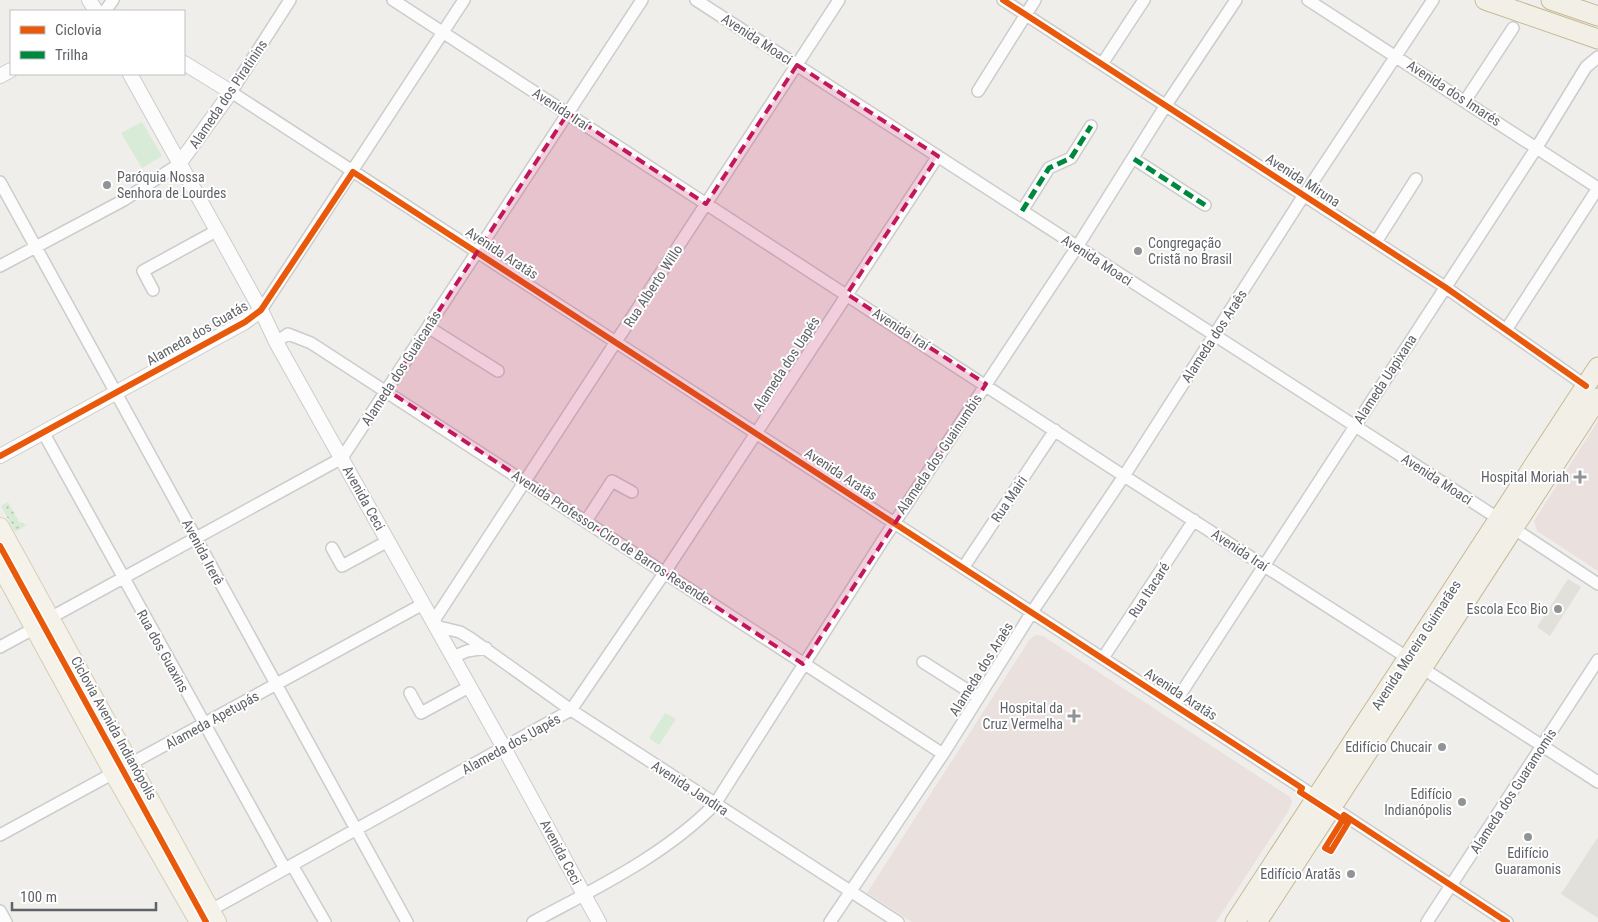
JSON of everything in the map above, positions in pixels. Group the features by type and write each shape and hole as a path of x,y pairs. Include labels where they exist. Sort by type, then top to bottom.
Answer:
{"highway":[{"path":"1486,0 1598,39"},
{"path":"1551,0 1598,16"},
{"name":"Avenida Moreira Guimarães","path":"1235,922 1324,802 1506,524 1592,392 1598,367"},
{"name":"Avenida Moreira Guimarães","path":"1257,922 1324,802"}],"main road":[{"path":"0,526 130,765 202,919"},
{"path":"0,565 114,774 202,919"}],"street":[{"name":"Alameda dos Piratinins","path":"0,266 124,200 180,164 231,92 290,0"},
{"name":"Avenida Iraí","path":"393,0 1598,782"},
{"name":"Alameda dos Guatás","path":"0,456 245,322 261,310 464,0"},
{"name":"Alameda dos Guaicanãs","path":"50,618 342,458 642,0"},
{"name":"Avenida Moaci","path":"696,0 1598,584"},
{"name":"Rua Alberto Willo","path":"434,624 839,0"},
{"name":"Avenida Miruna","path":"1003,0 1445,287 1592,392"},
{"path":"978,91 1035,0"},
{"path":"1102,64 1144,0"},
{"name":"Alameda dos Guainumbis","path":"533,922 666,847 715,804 894,523 1077,247 1134,159 1166,105 1236,0"},
{"name":"Avenida dos Imarés","path":"1308,0 1598,188"},
{"name":"Alameda dos Araês","path":"830,922 852,892 943,754 1032,612 1124,476 1304,195 1434,0"},
{"path":"1465,101 1513,28"},
{"name":"Alameda Uapixana","path":"1174,704 1537,147 1586,66 1598,57"},
{"name":"Avenida Aratãs","path":"185,64 1507,922"},
{"name":"Avenida Ceci","path":"131,75 261,310 276,342 504,748 599,922"},
{"path":"1022,210 1049,168 1071,158 1091,126"},
{"name":"Alameda dos Uapés","path":"202,919 289,867 572,710 665,572 938,156"},
{"path":"1134,159 1205,205"},
{"path":"1376,242 1416,179"},
{"name":"Avenida Irerê","path":"0,182 407,922"},
{"path":"1506,330 1598,188"},
{"path":"153,290 143,271 216,231"},
{"path":"428,327 498,371"},
{"name":"Avenida Professor Ciro de Barros Resende","path":"276,342 283,336 295,335 311,342 943,754"},
{"name":"Rua Mairi","path":"963,568 1055,430"},
{"name":"Rua dos Guaxins","path":"43,432 204,724 289,867 325,922"},
{"path":"586,521 612,480 632,492"},
{"name":"Rua Itacaré","path":"1103,658 1194,520"},
{"path":"332,548 342,566 388,541"},
{"name":"Alameda Apetupás","path":"0,835 423,604"},
{"name":"Avenida Jandira","path":"434,624 460,632 486,648 572,710 898,922"},
{"path":"0,647 35,628"},
{"path":"453,657 467,651 486,648"},
{"name":"Alameda dos Guaramomis","path":"1428,922 1598,660"},
{"path":"923,662 978,697"},
{"path":"1588,676 1598,683"},
{"path":"410,693 421,713 469,687"},
{"path":"0,911 6,922"}],"highlighted area":[{"path":"797,65 938,156 847,294 986,384 803,664 387,390 568,113 706,204"}],"shaded area":[{"name":"Hospital Moriah","path":"1598,421 1598,571 1537,531 1534,521"},
{"name":"Escola Eco Bio","path":"1568,579 1581,587 1550,636 1537,627"},
{"name":"Hospital da Cruz Vermelha","path":"1036,635 1043,636 1290,797 1292,801 1289,810 1216,922 912,922 867,893 1030,639"},
{"path":"1598,837 1598,918 1561,894"}],"green space":[{"path":"142,122 162,156 142,168 121,133"},
{"path":"8,502 19,522 27,525 15,532 1,506"},
{"path":"665,713 676,719 659,745 649,738"}],"marked path":[{"path":"1022,211 1049,168 1071,158 1091,126"},
{"path":"1134,159 1205,205"}],"cycle path":[{"path":"1003,0 1445,287 1586,386"},
{"path":"0,456 245,322 261,310 353,172 1302,788 1300,792 1348,823 1331,851 1325,848 1345,816"},
{"name":"Ciclovia Avenida Indianópolis","path":"0,546 206,922"},
{"path":"1344,815 1507,922"}],"place":[{"name":"Paróquia Nossa Senhora de Lourdes","path":"107,185"},
{"name":"Congregação Cristã no Brasil","path":"1138,251"},
{"name":"Hospital Moriah","path":"1580,477"},
{"name":"Escola Eco Bio","path":"1558,609"},
{"name":"Hospital da Cruz Vermelha","path":"1074,716"},
{"name":"Edifício Chucair","path":"1442,747"},
{"name":"Edifício Indianópolis","path":"1462,802"},
{"name":"Edifício Guaramonis","path":"1528,837"},
{"name":"Edifício Aratãs","path":"1351,874"}]}
